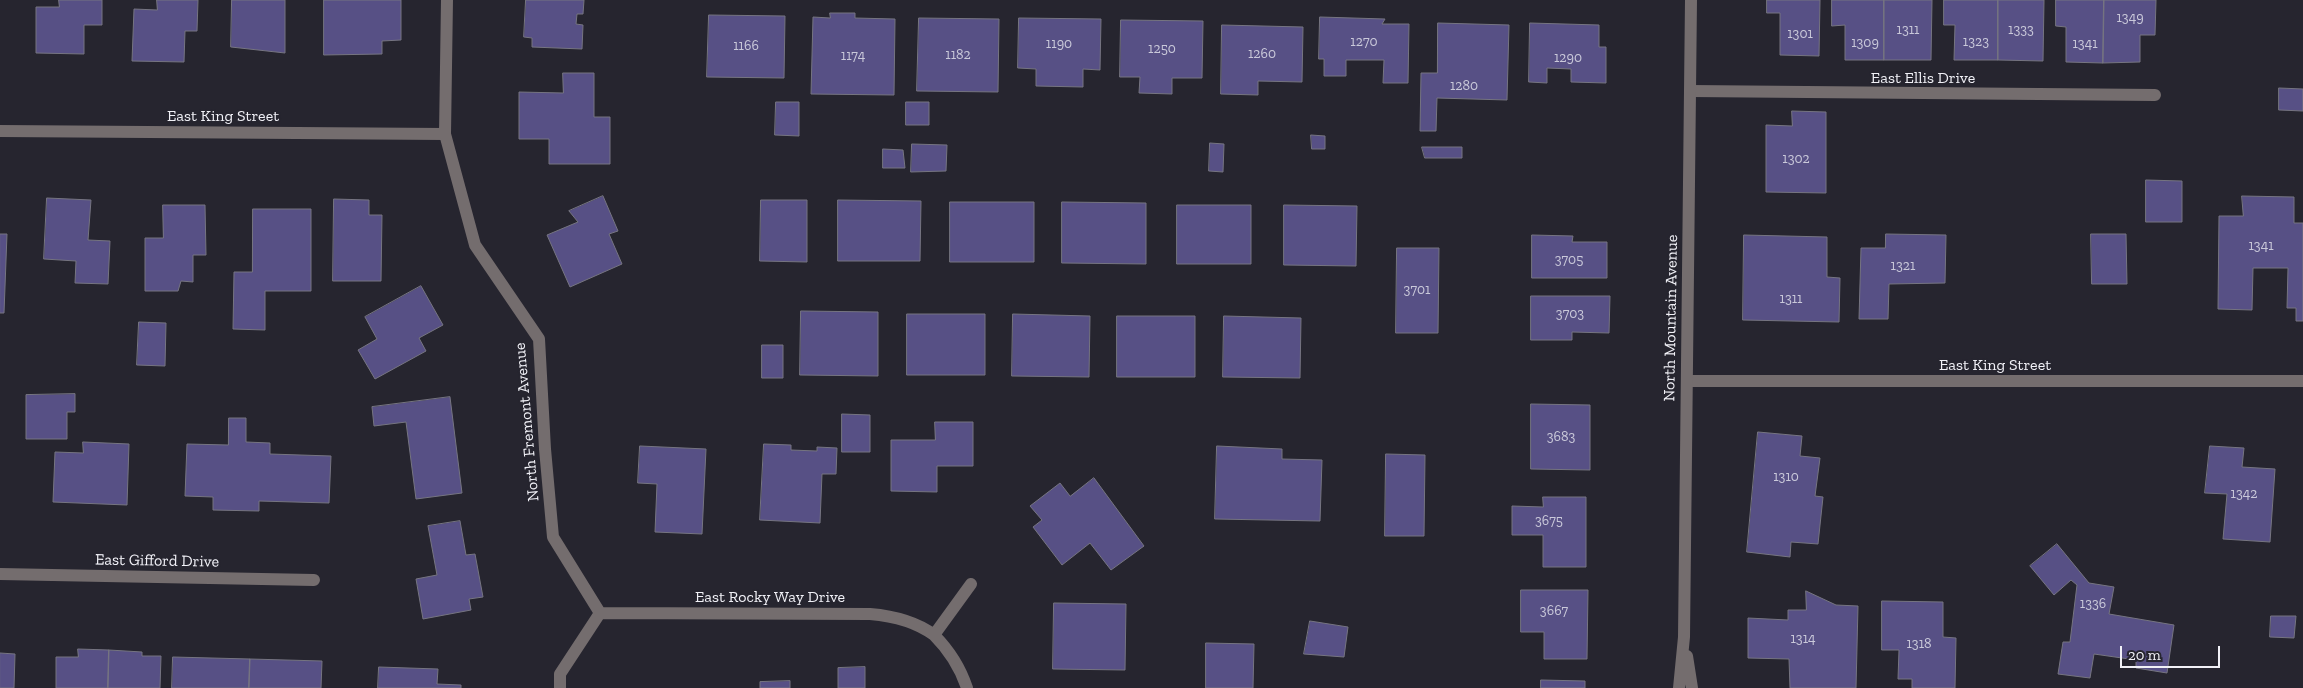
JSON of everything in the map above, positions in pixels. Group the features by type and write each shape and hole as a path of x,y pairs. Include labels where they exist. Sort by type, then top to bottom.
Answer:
{"street":[{"name":"North Fremont Avenue","path":"447,0 445,134 475,245 539,339 545,449 553,537 600,613"},
{"name":"North Mountain Avenue","path":"1679,688 1684,637 1691,0"},
{"name":"East Ellis Drive","path":"1690,91 2155,96"},
{"name":"East King Street","path":"0,130 445,134"},
{"name":"East King Street","path":"1687,381 2303,381"},
{"name":"East Gifford Drive","path":"0,574 314,580"},
{"path":"934,635 971,584"},
{"name":"East Rocky Way Drive","path":"600,613 870,614 891,616 922,626 934,635 953,656 961,669 967,688"},
{"path":"560,688 560,674 600,613"},
{"name":"North Mountain Avenue","path":"1684,637 1692,688"}],"building":[{"path":"59,0 102,0 102,25 84,25 84,54 36,53 36,7 59,7"},
{"path":"157,0 198,0 197,31 185,31 184,62 132,61 134,9 157,10"},
{"path":"232,0 285,0 285,53 231,47"},
{"path":"324,0 401,0 401,40 382,41 382,54 324,55"},
{"path":"526,0 584,0 583,14 577,14 576,24 583,25 582,49 532,47 532,38 524,37"},
{"path":"1767,0 1820,0 1819,56 1780,55 1780,13 1767,13"},
{"path":"1832,0 1884,0 1884,60 1845,60 1845,25 1832,26"},
{"path":"1884,0 1932,0 1931,60 1884,60"},
{"path":"1944,0 1998,0 1998,60 1954,60 1955,25 1944,25"},
{"path":"1998,0 2044,0 2043,61 1998,60"},
{"path":"2056,0 2104,0 2103,63 2066,62 2066,27 2056,26"},
{"path":"2104,0 2156,0 2155,35 2140,35 2140,62 2103,63"},
{"path":"830,13 855,13 855,18 895,19 894,95 811,94 813,17 830,18"},
{"path":"709,15 785,16 784,78 707,77"},
{"path":"1320,17 1385,19 1382,24 1409,24 1408,83 1383,83 1384,60 1346,60 1346,76 1324,76 1324,59 1319,59"},
{"path":"919,18 999,19 998,92 917,91"},
{"path":"1019,18 1101,19 1100,70 1083,69 1083,87 1036,86 1036,69 1018,68"},
{"path":"1121,20 1203,21 1202,78 1172,78 1172,94 1139,93 1140,77 1120,77"},
{"path":"1438,23 1509,25 1507,100 1437,98 1436,131 1420,131 1421,73 1437,73"},
{"path":"1530,23 1599,25 1599,47 1606,47 1606,83 1571,82 1571,69 1547,68 1547,83 1529,82"},
{"path":"1222,25 1303,27 1302,82 1258,81 1258,95 1221,94"},
{"path":"563,73 594,73 594,117 610,117 610,164 549,164 549,139 519,139 519,92 563,93"},
{"path":"2279,88 2303,89 2303,111 2279,110"},
{"path":"776,102 799,102 799,136 775,135"},
{"path":"906,102 929,102 929,125 906,125"},
{"path":"1792,111 1826,112 1826,193 1766,192 1766,125 1792,126"},
{"path":"1311,135 1325,136 1325,149 1312,149"},
{"path":"1210,143 1224,144 1223,172 1209,171"},
{"path":"912,144 947,145 946,171 911,172"},
{"path":"1422,147 1462,147 1462,158 1425,158"},
{"path":"883,149 903,150 905,168 883,168"},
{"path":"2146,180 2182,181 2182,222 2146,222"},
{"path":"603,196 618,231 609,234 622,264 570,287 547,235 578,222 569,211"},
{"path":"2242,196 2294,197 2294,223 2303,223 2303,321 2296,321 2296,308 2287,308 2288,268 2253,268 2252,310 2218,309 2219,216 2243,216"},
{"path":"47,198 91,200 88,240 110,241 108,284 75,283 76,261 44,259"},
{"path":"334,199 369,200 369,215 382,215 381,281 333,281"},
{"path":"761,200 807,200 807,262 760,261"},
{"path":"838,200 921,201 920,261 838,261"},
{"path":"950,202 1034,202 1034,262 950,262"},
{"path":"1062,202 1146,203 1146,264 1062,263"},
{"path":"163,205 205,205 206,255 193,255 193,282 181,281 178,291 145,291 145,238 163,238"},
{"path":"1177,205 1251,205 1251,264 1177,264"},
{"path":"1284,205 1357,206 1356,266 1284,265"},
{"path":"253,209 311,209 311,291 265,291 265,330 233,329 234,272 252,272"},
{"path":"0,234 7,234 4,313 0,313"},
{"path":"1886,234 1946,235 1945,283 1889,284 1888,319 1859,319 1861,248 1885,248"},
{"path":"2091,234 2126,234 2127,284 2092,284"},
{"path":"1532,235 1573,236 1572,242 1607,242 1607,278 1532,278"},
{"path":"1744,235 1827,237 1827,277 1840,278 1839,322 1743,320"},
{"path":"1397,248 1439,248 1438,333 1396,333"},
{"path":"421,286 443,325 419,338 426,351 375,379 358,350 377,339 365,317"},
{"path":"1531,296 1610,296 1609,333 1572,332 1572,340 1531,340"},
{"path":"801,311 878,312 878,376 800,375"},
{"path":"907,314 985,314 985,375 907,375"},
{"path":"1013,314 1090,316 1089,377 1012,376"},
{"path":"1117,316 1195,316 1195,377 1117,377"},
{"path":"1224,316 1301,318 1300,378 1223,377"},
{"path":"139,322 166,323 165,366 137,365"},
{"path":"762,345 783,345 783,378 762,378"},
{"path":"75,394 75,412 67,412 67,439 26,439 26,395"},
{"path":"450,397 462,493 416,499 406,422 374,426 372,407"},
{"path":"1531,404 1590,405 1590,470 1531,469"},
{"path":"842,414 870,415 870,452 842,452"},
{"path":"229,418 246,418 246,442 270,443 270,454 331,456 329,503 259,501 259,511 213,510 213,497 185,496 187,444 228,445"},
{"path":"935,422 973,422 973,466 937,466 937,492 891,491 891,440 935,440"},
{"path":"1758,432 1802,436 1800,456 1820,458 1815,496 1823,497 1818,544 1791,542 1790,557 1747,552"},
{"path":"83,442 129,444 127,505 53,502 55,452 83,453"},
{"path":"764,444 791,445 791,450 817,451 817,447 837,448 836,474 822,474 820,523 760,520"},
{"path":"640,446 706,449 702,534 655,532 657,484 638,483"},
{"path":"1217,446 1282,449 1282,459 1322,460 1320,521 1215,519"},
{"path":"2210,446 2244,448 2242,467 2275,469 2270,542 2223,539 2227,494 2205,493"},
{"path":"1386,454 1425,455 1424,536 1385,536"},
{"path":"1094,478 1144,546 1111,570 1090,543 1062,565 1033,527 1042,520 1030,506 1060,483 1070,496"},
{"path":"1543,497 1586,497 1586,567 1543,567 1543,535 1512,535 1512,506 1543,507"},
{"path":"460,521 466,555 475,554 483,597 469,599 471,610 423,619 416,579 437,575 428,526"},
{"path":"2057,544 2089,583 2114,587 2109,614 2174,625 2167,673 2136,668 2136,660 2094,654 2090,678 2058,674 2063,642 2070,642 2077,585 2071,580 2054,595 2030,566"},
{"path":"1521,590 1588,590 1587,659 1544,659 1544,632 1521,632"},
{"path":"1806,591 1836,605 1858,606 1856,688 1790,688 1789,659 1748,658 1748,618 1788,620 1788,610 1806,610"},
{"path":"1882,601 1943,602 1943,637 1956,638 1955,688 1912,688 1912,679 1898,679 1899,650 1882,650"},
{"path":"1054,603 1126,604 1125,670 1053,669"},
{"path":"2271,616 2296,616 2294,638 2270,637"},
{"path":"1310,621 1348,627 1344,657 1304,654"},
{"path":"1206,643 1254,644 1253,688 1206,688"},
{"path":"78,649 109,650 108,688 56,688 56,657 78,657"},
{"path":"109,650 142,652 142,656 161,656 160,688 108,688"},
{"path":"0,653 15,654 14,688 0,688"},
{"path":"173,657 250,659 249,688 172,688"},
{"path":"250,659 322,661 321,688 249,688"},
{"path":"379,667 438,669 437,684 461,685 461,688 378,688"},
{"path":"865,667 865,688 838,688 838,668"},
{"path":"1541,680 1585,681 1585,688 1541,688"},
{"path":"790,681 790,688 760,688 760,682"}]}
